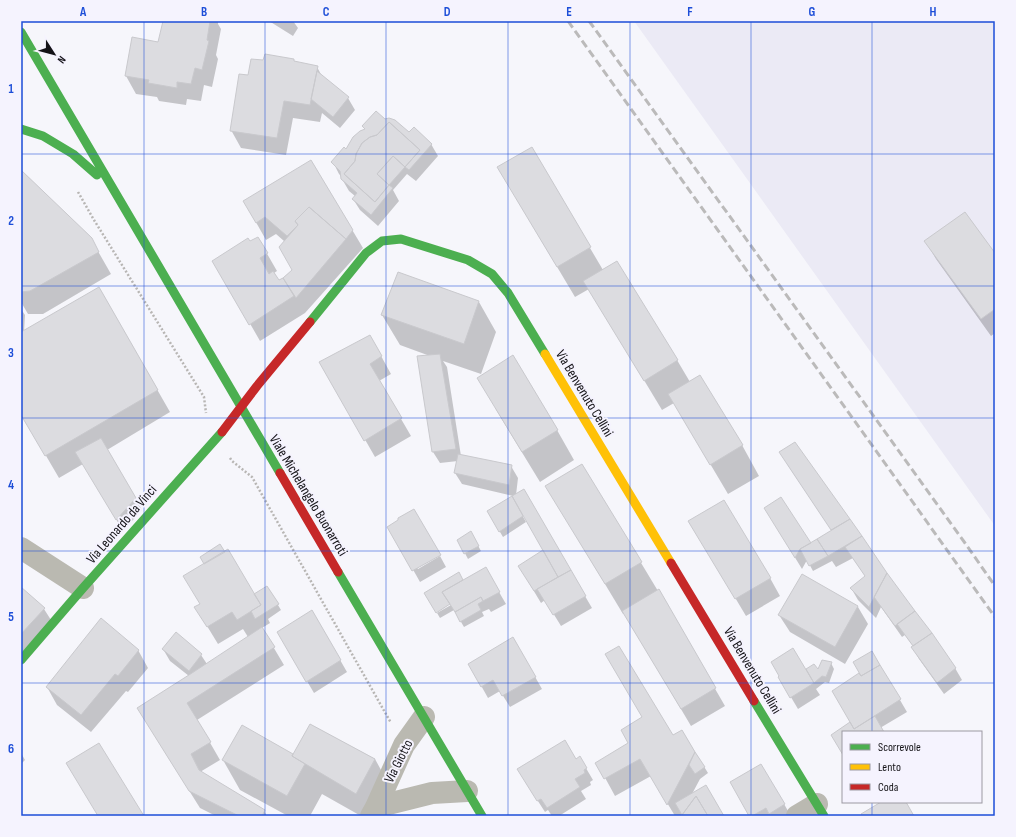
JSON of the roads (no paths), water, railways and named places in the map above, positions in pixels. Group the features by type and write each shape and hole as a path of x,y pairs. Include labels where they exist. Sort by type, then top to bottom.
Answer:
{"street":[{"name":"Viale Michelangelo Buonarroti","path":"21,32 482,816"},
{"name":"Viale Michelangelo Buonarroti","path":"21,128 42,136 73,154 112,188"},
{"name":"Via Benvenuto Cellini","path":"241,407 366,253 382,241 401,239 468,260 492,274 508,293 821,810"},
{"name":"Via Leonardo da Vinci","path":"21,660 207,448 218,438 241,407"},
{"path":"21,548 83,588"},
{"name":"Via Giotto","path":"373,812 404,745 424,717"},
{"name":"Via Giotto","path":"373,812 432,793 467,791"},
{"path":"797,816 821,810"}],"railway":[{"path":"568,21 995,617"},
{"path":"589,21 995,586"}]}
